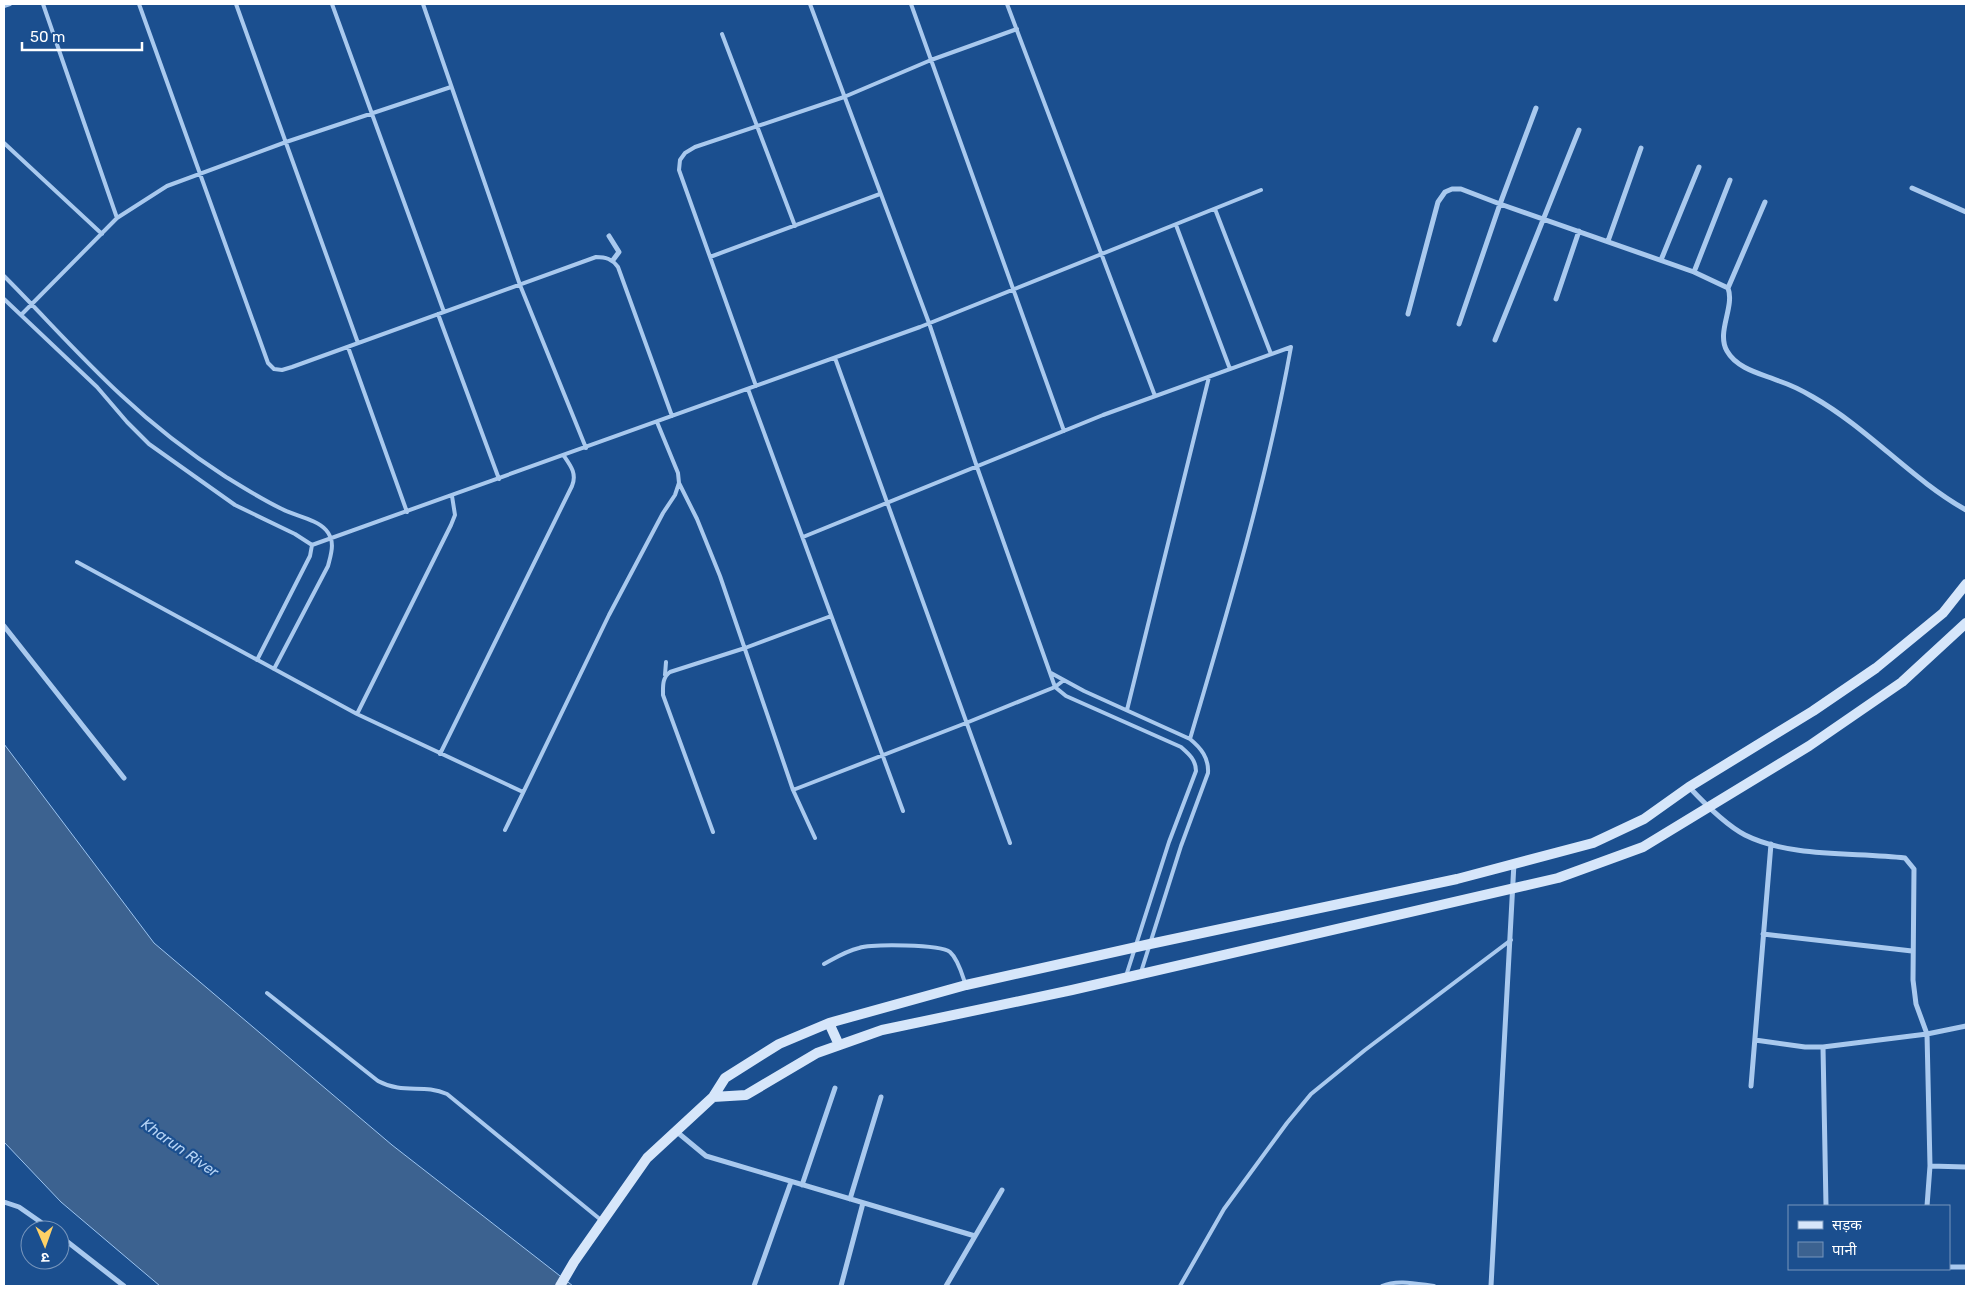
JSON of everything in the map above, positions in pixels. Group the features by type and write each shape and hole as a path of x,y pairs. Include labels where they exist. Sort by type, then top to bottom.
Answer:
{"street":[{"path":"1459,324 1500,204 1536,108"},
{"path":"1495,340 1542,218 1579,130"},
{"path":"1608,241 1641,148"},
{"path":"1661,260 1699,167"},
{"path":"1694,272 1730,180"},
{"path":"1912,188 1966,212"},
{"path":"1408,314 1438,202 1444,192 1452,189 1461,189 1661,260 1694,272 1728,288"},
{"path":"1765,202 1728,288 1730,293 1724,337 1726,350 1732,358 1756,372 1781,381 1813,397 1851,421 1934,490 1966,510"},
{"path":"1556,299 1579,231"},
{"path":"609,236 619,252 613,260"},
{"path":"560,1286 574,1262 647,1158 713,1097 725,1078 779,1044 829,1023 966,985 1457,879 1514,862 1593,843 1644,819 1689,787 1813,711 1876,668 1943,612 1966,584"},
{"path":"713,1097 746,1095 817,1053 882,1030 1126,978 1558,878 1643,847 1809,746 1902,682 1966,623"},
{"path":"4,626 124,778"},
{"path":"1689,787 1709,808 1744,834 1771,844 1801,850 1905,858 1914,869 1913,980 1916,1004 1927,1034 1930,1166 1928,1205"},
{"path":"1751,1086 1771,844"},
{"path":"1491,1286 1514,862"},
{"path":"1764,934 1912,951"},
{"path":"829,1023 838,1045"},
{"path":"1755,1040 1805,1048 1823,1047 1927,1034 1966,1026"},
{"path":"1823,1047 1826,1205"},
{"path":"802,1185 834,1088"},
{"path":"850,1199 880,1097"},
{"path":"677,1132 706,1156 975,1236"},
{"path":"1930,1166 1966,1167"},
{"path":"754,1286 791,1182"},
{"path":"946,1286 1002,1190"},
{"path":"4,1202 19,1207 38,1220"},
{"path":"841,1286 863,1203"},
{"path":"70,1244 124,1286"},
{"path":"1950,1266 1966,1267"}],"lane":[{"path":"4,6 10,4"},
{"path":"43,4 117,218"},
{"path":"139,4 268,363 274,369 282,370 596,257 605,257 613,260 618,267 672,416"},
{"path":"236,4 358,343"},
{"path":"332,4 444,312"},
{"path":"423,4 520,285 586,448"},
{"path":"810,4 929,323 977,467 1055,687 1066,696 1181,748 1189,754 1196,766 1196,771 1169,842 1126,978"},
{"path":"911,4 1064,431"},
{"path":"1007,4 1100,255 1155,396"},
{"path":"756,386 679,170 680,160 684,153 695,147 757,125 844,97 931,60 1017,29"},
{"path":"722,34 795,226"},
{"path":"21,316 117,218 167,186 286,142 451,87"},
{"path":"4,143 102,234"},
{"path":"4,299 97,387 122,417 149,444 235,505 295,534 312,545 836,358 1013,290 1261,190"},
{"path":"710,257 880,194"},
{"path":"1215,209 1271,354"},
{"path":"1176,224 1230,369"},
{"path":"4,276 121,395 162,431 250,491 282,510 316,523 326,530 332,539 328,566 274,669"},
{"path":"438,314 499,479"},
{"path":"348,347 407,512"},
{"path":"803,537 1064,431 1291,347 1269,451 1248,533 1190,739"},
{"path":"836,358 1010,843"},
{"path":"1127,710 1209,377"},
{"path":"748,389 903,811"},
{"path":"657,422 675,462 679,483 708,545 793,790 815,838"},
{"path":"440,754 572,486 575,478 564,456"},
{"path":"506,830 609,615 663,513 675,495 679,483"},
{"path":"357,714 451,525 454,515 452,496"},
{"path":"257,660 310,556 312,545"},
{"path":"77,562 357,714 523,792"},
{"path":"665,676 670,672 744,648 831,616"},
{"path":"666,662 663,695 713,832"},
{"path":"1051,673 1190,739 1198,746 1208,764 1208,773 1181,846 1141,974"},
{"path":"793,790 1055,687 1064,680"},
{"path":"1180,1286 1224,1209 1287,1123 1311,1094 1365,1050 1511,940"},
{"path":"824,964 859,948 872,945 942,949 950,953 960,968 966,985"},
{"path":"266,993 389,1087 438,1090 446,1094 603,1221"},
{"path":"1382,1286 1388,1284 1414,1284 1434,1286"}],"water":[{"name":"Kharun River","path":"4,744 154,943 392,1145 573,1286 160,1286 61,1202 4,1142"}]}
